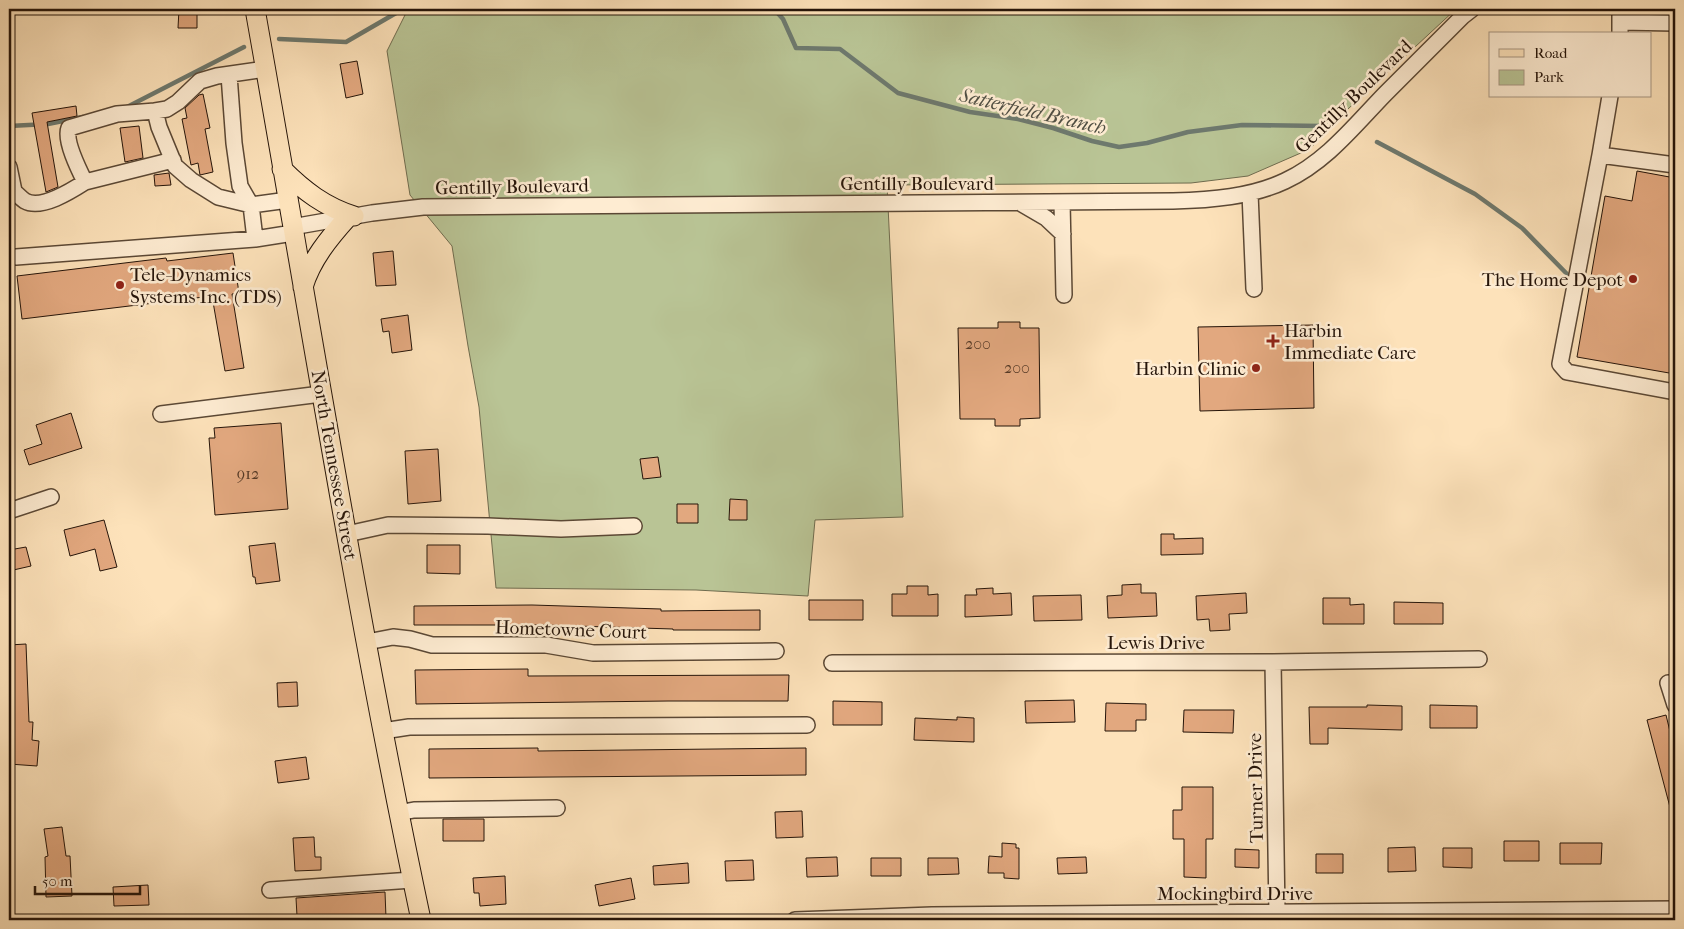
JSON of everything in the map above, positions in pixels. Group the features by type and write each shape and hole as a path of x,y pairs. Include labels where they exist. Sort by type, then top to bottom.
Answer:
{"main road":[{"name":"North Tennessee Street","path":"255,9 321,394 398,813 421,920"},
{"path":"282,169 314,198 351,217 320,252 306,275 303,287"}],"street":[{"name":"Gentilly Boulevard","path":"16,257 255,239 351,217 418,208 456,206 1193,201 1250,193 1284,182 1320,159 1472,9"},
{"path":"1620,22 1675,22"},
{"path":"85,182 75,161 67,133 69,128 118,114 167,109 178,102 200,81 217,76 266,69"},
{"path":"229,75 234,143 240,186 251,205 255,239"},
{"path":"1610,98 1560,364 1567,372 1675,392"},
{"path":"155,111 176,166 191,180 218,198 251,205 288,200"},
{"path":"1600,155 1675,165"},
{"path":"9,166 12,190 26,201 40,202 57,198 85,182 173,160"},
{"path":"1250,193 1254,289"},
{"path":"1018,202 1041,214 1063,234"},
{"path":"1062,202 1064,295"},
{"path":"161,414 321,394"},
{"path":"9,510 50,497"},
{"path":"347,534 388,525 488,526 561,530 634,526"},
{"name":"Hometowne Court","path":"367,642 393,637 432,645 546,645 593,653 776,651"},
{"name":"Lewis Drive","path":"832,663 1273,662 1479,659"},
{"name":"Turner Drive","path":"1273,662 1277,913"},
{"path":"1668,683 1675,705"},
{"path":"383,731 409,727 807,724"},
{"path":"398,813 414,810 557,808"},
{"path":"270,890 412,880"},
{"name":"Mockingbird Drive","path":"795,920 932,915 1090,917 1277,913 1657,915 1675,909"}],"green space":[{"path":"408,9 1456,9 1348,109 1310,149 1248,176 1191,183 887,185 903,517 815,520 808,596 696,590 496,588 479,407 452,246 410,195 387,51"}],"building":[{"path":"179,9 197,9 197,28 178,28"},
{"path":"357,61 363,94 346,98 340,64"},
{"path":"203,94 210,128 205,129 213,172 200,175 198,163 191,165 182,119 187,118 185,108 199,95"},
{"path":"76,106 77,116 47,122 58,187 46,192 32,113"},
{"path":"139,126 143,158 125,162 120,128"},
{"name":"The Home Depot","path":"1637,171 1675,178 1675,374 1577,357 1605,196 1632,201"},
{"path":"169,173 171,185 155,186 154,175"},
{"path":"393,251 396,285 376,286 373,253"},
{"path":"233,253 239,293 232,294 244,368 225,371 212,296 22,319 17,276 166,258 167,261"},
{"path":"408,315 412,350 392,353 389,331 383,332 381,319"},
{"path":"998,322 1020,322 1020,328 1039,328 1040,418 1020,419 1020,426 995,426 995,419 960,419 958,328 998,328"},
{"name":"Harbin Clinic","path":"1313,325 1314,408 1200,411 1198,327"},
{"path":"71,413 82,448 29,465 24,450 42,444 36,425"},
{"path":"281,423 288,509 215,515 209,438 215,438 214,428"},
{"path":"438,449 441,501 408,504 405,451"},
{"path":"658,457 661,477 643,479 640,459"},
{"path":"730,499 747,500 747,520 729,520"},
{"path":"677,504 698,504 698,523 677,523"},
{"path":"104,520 117,567 100,571 95,549 70,556 64,530"},
{"path":"1161,534 1174,534 1174,539 1203,538 1203,554 1161,555"},
{"path":"275,543 280,581 256,584 255,577 253,577 249,546"},
{"path":"427,545 460,545 460,574 427,573"},
{"path":"26,547 31,566 9,571 9,550"},
{"path":"1141,584 1141,593 1156,593 1157,616 1108,618 1107,596 1122,595 1122,585"},
{"path":"907,586 928,586 928,595 938,594 938,616 892,616 892,594 907,594"},
{"path":"993,588 993,594 1011,593 1012,615 965,617 965,595 977,595 976,589"},
{"path":"1246,593 1247,613 1229,614 1230,630 1210,631 1209,619 1197,620 1196,596"},
{"path":"1081,595 1082,620 1034,621 1033,596"},
{"path":"1323,598 1350,598 1350,605 1364,604 1364,624 1323,624"},
{"path":"809,600 863,600 863,620 809,620"},
{"path":"1394,602 1443,603 1443,624 1394,624"},
{"path":"532,605 661,609 661,611 760,610 760,630 673,630 543,625 414,625 414,606"},
{"path":"26,644 29,722 33,722 32,740 39,741 37,766 9,764 12,703 9,703 9,645"},
{"path":"528,669 528,676 789,675 788,701 416,704 415,670"},
{"path":"297,682 298,706 278,707 277,683"},
{"path":"1074,700 1075,722 1026,723 1025,701"},
{"path":"833,701 882,702 882,725 833,725"},
{"path":"1106,703 1146,704 1146,720 1136,720 1136,731 1105,731"},
{"path":"1367,705 1402,706 1402,730 1328,728 1328,744 1310,744 1309,707 1367,707"},
{"path":"1430,705 1477,706 1477,728 1430,728"},
{"path":"1184,710 1234,710 1233,733 1183,732"},
{"path":"1666,715 1675,752 1675,811 1671,811 1647,720"},
{"path":"957,717 974,718 974,742 914,740 915,718 957,720"},
{"path":"538,748 538,751 806,748 806,775 429,778 429,749"},
{"path":"306,757 309,779 278,783 275,761"},
{"path":"1182,787 1213,787 1213,839 1206,839 1206,878 1184,877 1184,839 1173,839 1173,810 1182,810"},
{"path":"802,811 803,837 776,838 775,812"},
{"path":"443,819 484,819 484,841 443,841"},
{"path":"62,827 66,856 70,856 72,896 46,897 45,857 48,856 44,829"},
{"path":"314,837 315,857 321,857 321,870 295,871 293,838"},
{"path":"1504,841 1539,841 1539,861 1504,861"},
{"path":"1002,843 1016,844 1016,848 1019,848 1019,879 1004,878 1004,873 988,873 989,856 1002,857"},
{"path":"1560,843 1602,843 1601,864 1560,864"},
{"path":"1415,847 1416,871 1388,872 1388,848"},
{"path":"1443,848 1472,848 1472,868 1443,867"},
{"path":"1235,849 1259,850 1259,868 1235,867"},
{"path":"1316,854 1343,854 1343,873 1316,873"},
{"path":"837,857 838,876 807,877 806,858"},
{"path":"1086,857 1087,873 1058,874 1057,858"},
{"path":"871,858 901,858 901,876 871,876"},
{"path":"928,858 958,858 959,874 928,875"},
{"path":"753,860 754,880 726,881 725,861"},
{"path":"688,863 689,883 654,885 653,866"},
{"path":"505,876 506,904 480,906 479,893 474,893 473,878"},
{"path":"631,878 635,899 599,906 595,885"},
{"path":"148,885 149,905 114,906 113,887"},
{"path":"385,892 386,918 351,919 351,915 297,916 296,898"}],"waterway":[{"name":"Satterfield Branch","path":"279,39 346,42 403,9"},
{"name":"Satterfield Branch","path":"774,9 783,19 796,48 840,49 898,93 970,112 1018,119 1119,147 1147,143 1188,132 1242,125 1322,126"},
{"name":"Satterfield Branch","path":"127,107 244,47"},
{"name":"Satterfield Branch","path":"9,126 48,124 83,117"},
{"name":"Satterfield Branch","path":"1377,142 1475,194 1522,228 1567,274"}],"place":[{"name":"The Home Depot","path":"1633,279"},
{"name":"Tele-Dynamics Systems Inc. (TDS)","path":"120,285"},
{"name":"Harbin Immediate Care","path":"1273,341"},
{"name":"Harbin Clinic","path":"1256,368"}]}
